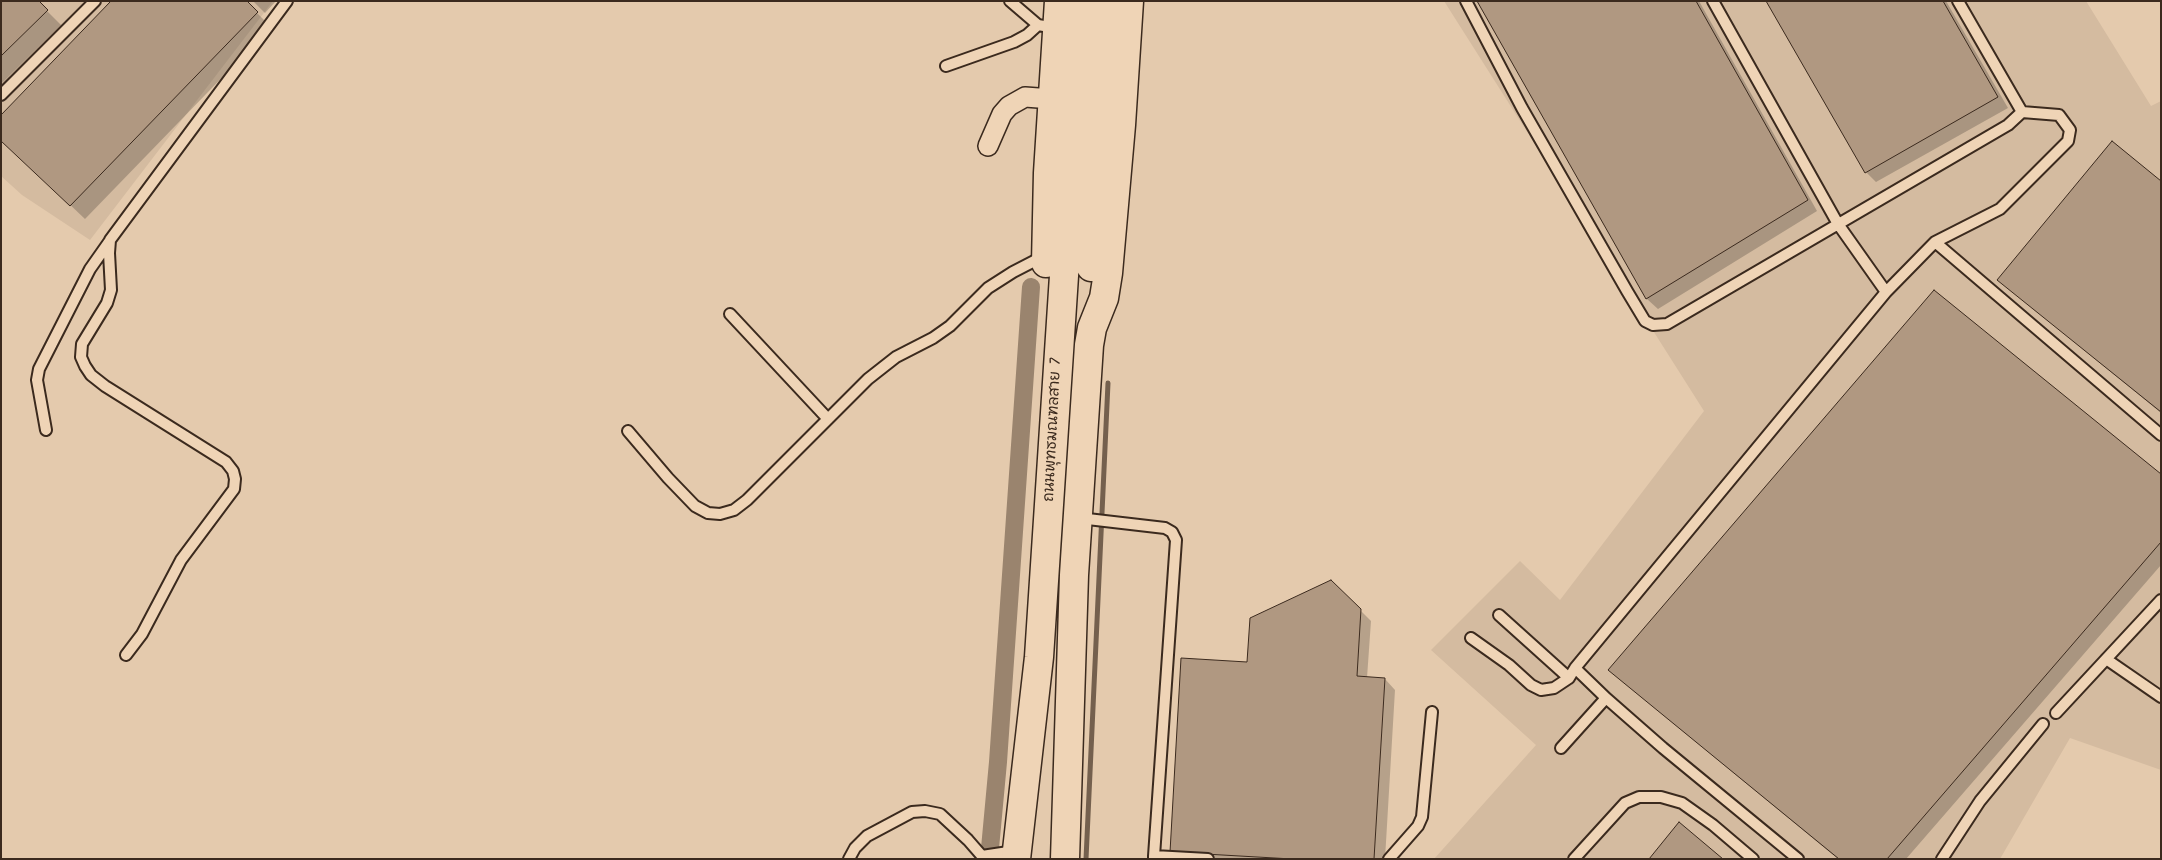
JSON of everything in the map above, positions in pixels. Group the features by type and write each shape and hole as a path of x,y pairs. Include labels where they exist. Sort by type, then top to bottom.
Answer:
{"main road":[{"path":"1059,1 1048,26 1052,99 1046,255 1048,300 1059,330"},
{"name":"ถนนพุทธมณฑลสาย 7","path":"1016,855 1039,657 1082,1"},
{"path":"1092,328 1089,299 1106,1"},
{"path":"1092,328 1104,298 1108,273 1121,125 1129,1"},
{"name":"ถนนพุทธมณฑลสาย 7","path":"1065,859 1074,575 1089,346 1092,328"}],"street":[{"path":"988,146 1002,114 1009,106 1025,97 1052,99"}],"lane":[{"path":"1,95 95,1"},
{"path":"46,430 38,390 39,368 90,269 287,1"},
{"path":"1010,1 1048,26"},
{"path":"1466,1 1522,108 1645,321 1653,325 1666,324 2008,124 2022,112 2060,115 2070,130 2068,141 2000,209 1935,242 1886,292 1569,678 1554,688 1541,690 1531,685 1509,665 1471,638"},
{"path":"1713,1 1838,224 1886,292"},
{"path":"1958,1 2022,112"},
{"path":"946,66 1014,42 1048,26"},
{"path":"110,240 111,290 107,303 82,344 81,357 85,366 91,375 105,386 226,462 233,471 235,479 234,489 181,560 142,634 126,655"},
{"path":"1935,242 2161,435"},
{"path":"628,431 695,506 708,513 720,514 734,510 747,500 868,379 896,357 933,338 950,326 988,288 1013,272 1046,255"},
{"path":"730,314 828,419"},
{"path":"1078,518 1165,528 1172,532 1176,540 1154,857 1208,859"},
{"path":"2056,713 2161,600"},
{"path":"1499,616 1569,678"},
{"path":"2106,659 2161,697"},
{"path":"1576,668 1606,698 1798,859"},
{"path":"1561,748 1606,698"},
{"path":"1389,859 1418,826 1422,817 1432,712"},
{"path":"1942,859 1980,801 2043,724"},
{"path":"1574,859 1625,803 1638,797 1661,797 1682,803 1713,825 1753,859"},
{"path":"849,859 854,848 866,836 912,812 925,811 940,814 982,856 1016,855"}],"shaded area":[{"path":"1,1 273,1 90,240 22,195 1,176"},
{"path":"1444,1 2086,1 2151,106 2161,101 2161,770 2070,738 2000,859 1434,859 1536,745 1431,650 1520,561 1560,600 1704,411"}],"building":[{"path":"3,1 39,1 48,10 1,56 1,3"},
{"path":"111,1 247,1 258,12 70,206 1,141 1,115"},
{"path":"1477,1 1696,1 1808,200 1646,299"},
{"path":"1766,1 1943,1 1998,97 1865,173"},
{"path":"2112,141 2161,181 2161,412 1997,280"},
{"path":"1934,290 2161,474 2161,542 1887,859 1839,859 1608,670"},
{"path":"1331,580 1361,609 1357,676 1385,678 1374,859 1292,859 1170,852 1181,658 1247,662 1250,618"},
{"path":"1679,822 1723,859 1649,859"}],"waterway":[{"path":"989,859 998,762 1031,287"},
{"path":"1086,859 1108,383"}]}
